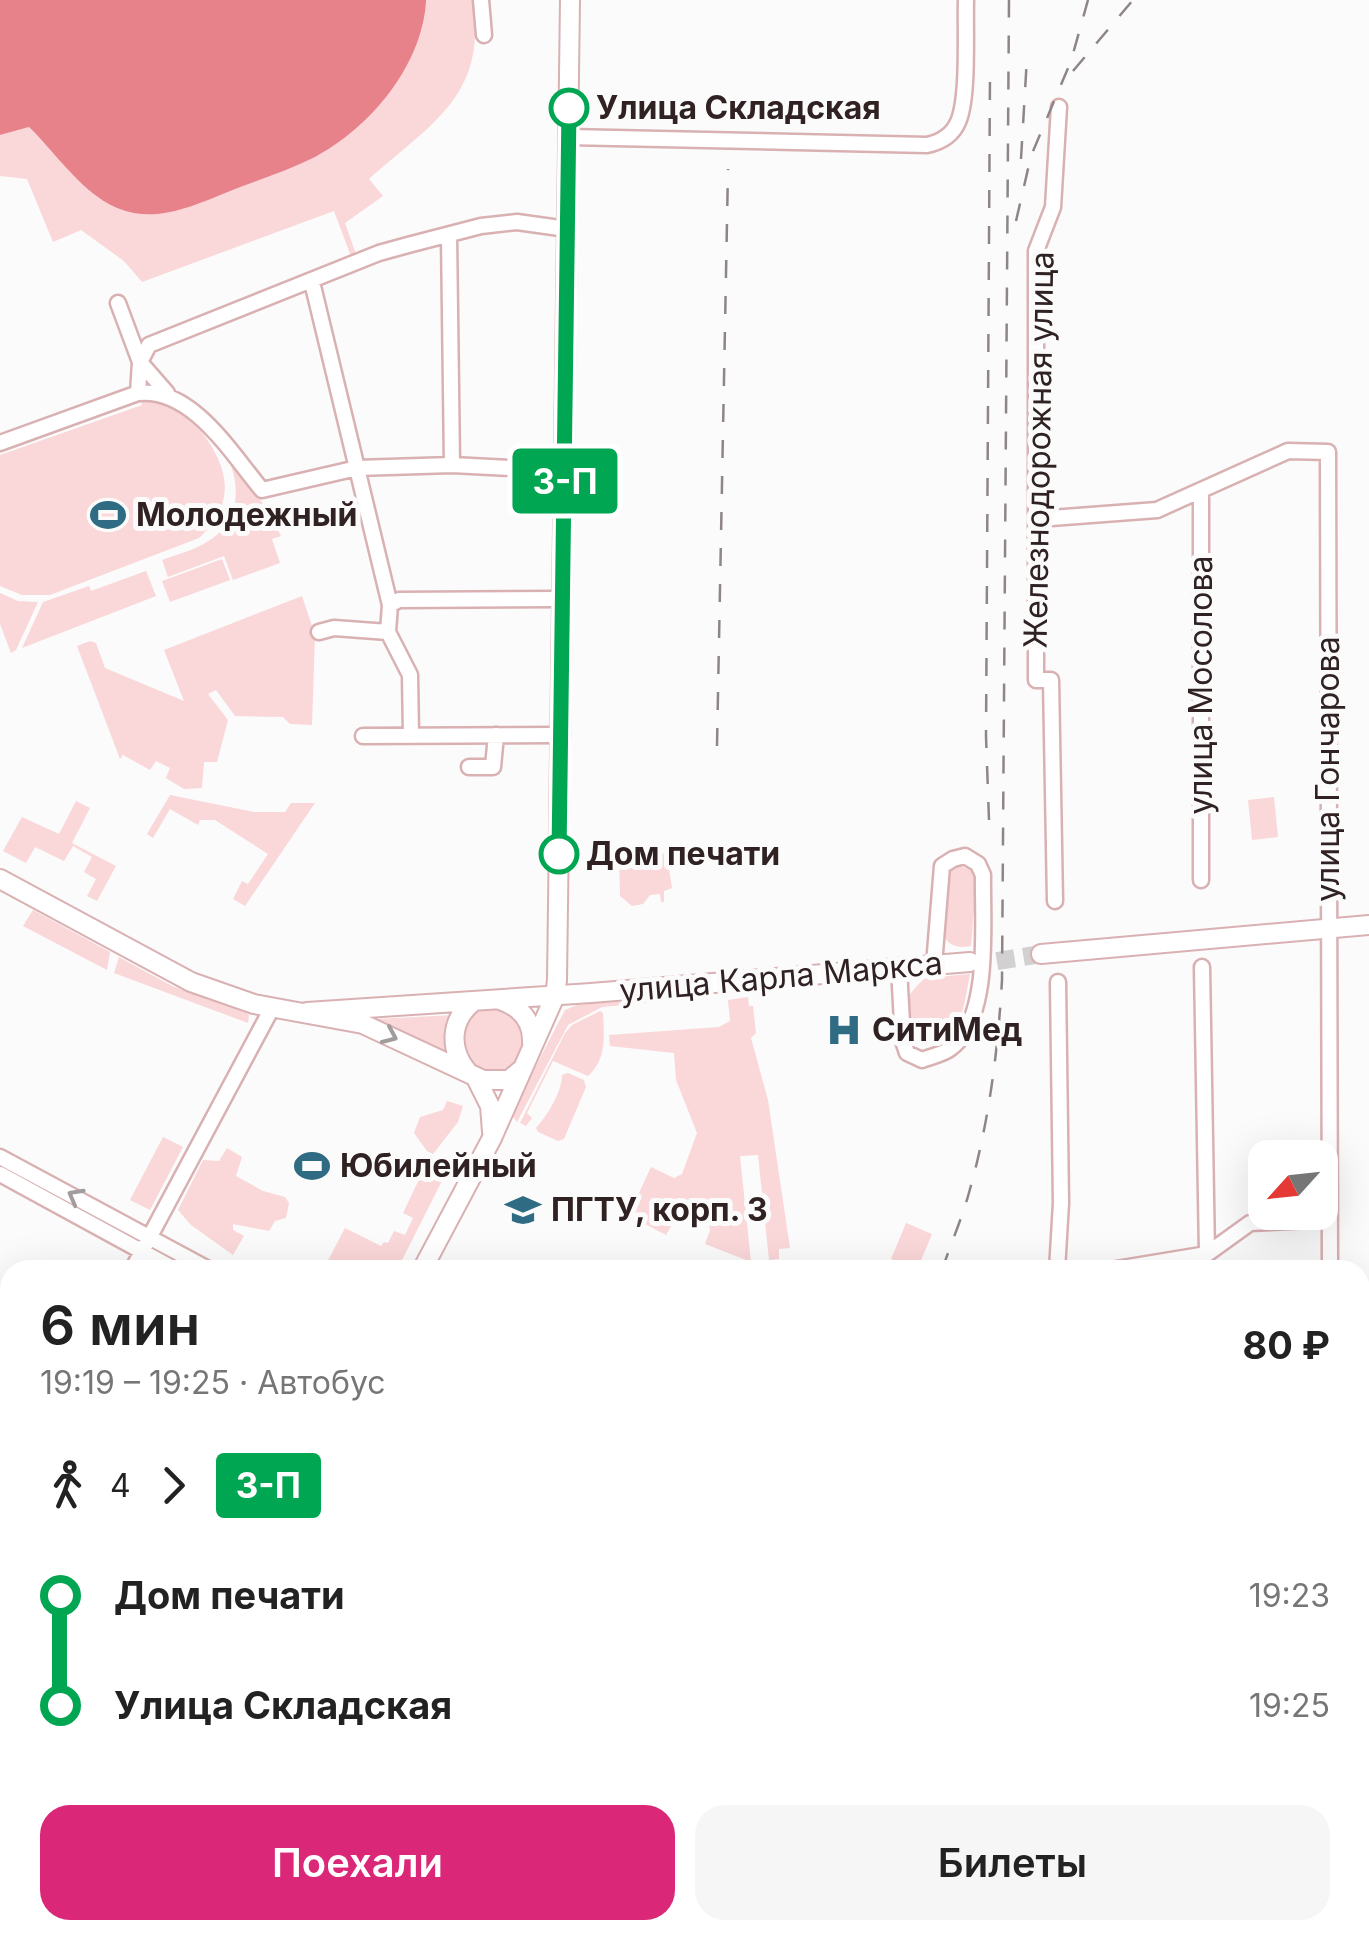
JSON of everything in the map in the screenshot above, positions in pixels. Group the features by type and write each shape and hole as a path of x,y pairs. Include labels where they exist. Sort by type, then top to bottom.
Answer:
{"main road":[{"path":"427,1260 492,1138 555,996 562,735 570,0"},
{"path":"0,879 191,982 272,1008 363,1024 472,1075 501,1082 522,1069"},
{"path":"1041,954 1369,925"},
{"name":"улица Карла Маркса","path":"499,1000 970,962"},
{"name":"улица Карла Маркса","path":"542,1024 568,1000 592,993"},
{"path":"307,1012 499,1000 511,1004 527,1018 532,1028 532,1048"},
{"path":"473,1002 461,1014 454,1037 456,1053 490,1106 492,1138"}],"street":[{"path":"481,0 484,35"},
{"path":"568,138 927,145 938,142 954,128 962,110 966,0"},
{"name":"Железнодорожная улица","path":"1055,901 1051,680 1036,680 1036,250 1053,207 1059,107"},
{"path":"138,393 140,362 149,346 379,253 481,226 516,222 568,229"},
{"path":"448,235 452,464"},
{"path":"312,282 390,604 388,632 410,675 411,735"},
{"path":"118,303 140,362 169,396 205,421 262,490 357,468 452,464 565,471"},
{"path":"0,444 138,393 154,391 169,396"},
{"name":"улица Гончарова","path":"1201,490 1288,452 1328,452 1329,1140"},
{"path":"1038,519 1157,510 1201,490"},
{"name":"улица Мосолова","path":"1201,490 1201,880"},
{"path":"390,604 399,600 563,599"},
{"path":"319,632 334,628 388,632"},
{"path":"469,767 493,767 496,735"},
{"path":"363,736 562,735"},
{"path":"899,968 907,1053 922,1060 950,1050 968,1025 980,985 983,875 978,864 966,856 953,858 942,866 934,964"},
{"path":"1202,967 1207,1254"},
{"path":"1058,982 1061,1204 1058,1260"},
{"path":"138,1260 272,1008"},
{"path":"0,1157 192,1260"},
{"path":"0,1174 157,1260"},
{"path":"1171,1260 1207,1254 1248,1224"},
{"name":"улица Гончарова","path":"1330,1230 1330,1260"}],"shaded area":[{"path":"0,0 426,2 415,49 404,71 374,111 336,144 294,167 195,205 146,214 118,208 89,190 29,127 0,135"},
{"path":"426,0 473,0 472,60 463,84 434,123 369,179 383,196 345,223 357,257 352,259 334,211 142,282 124,261 81,230 53,242 27,179 0,176 0,135 29,127 86,187 127,211 160,208 276,173 326,148 370,112 410,58 419,37"},
{"name":"Молодежный","path":"139,395 170,401 219,444 247,479 281,536 272,539 280,563 233,580 224,556 168,577 162,560 213,538 232,513 235,482 231,466 214,440 201,431 218,458 225,485 219,511 199,538 50,595 22,595 0,586 0,455 142,405"},
{"path":"222,559 230,580 170,602 162,581"},
{"path":"146,571 156,596 22,648 43,602 89,586 91,591"},
{"path":"0,593 18,601 38,602 16,650 11,653 0,624"},
{"path":"302,596 315,635 312,725 290,724 283,717 235,716 216,690 208,694 228,720 217,762 204,762 202,788 184,789 166,778 170,768 156,761 150,770 123,755 120,759 77,646 96,643 105,668 184,701 164,650"},
{"path":"170,795 254,812 285,812 291,803 315,803 245,906 233,899 242,881 248,884 268,854 215,820 200,820 198,825 170,809 153,838 147,834"},
{"path":"1274,797 1278,837 1252,840 1248,800"},
{"path":"76,801 90,808 72,843 116,866 97,901 87,896 96,879 84,872 92,857 73,846 64,861 35,847 26,863 3,851 22,817 59,834"},
{"path":"652,847 667,856 672,888 664,891 664,902 660,894 650,895 643,904 632,906 620,896 619,851"},
{"path":"955,864 971,870 976,882 971,946 948,942 943,933 941,909 946,871"},
{"path":"33,910 110,952 107,970 23,926"},
{"path":"119,957 172,986 246,1013 248,1023 114,973"},
{"path":"970,974 961,1015 950,1034 939,1042 927,1043 909,1033 904,1010 911,993 925,978"},
{"path":"748,997 749,1006 753,1006 756,1033 751,1038 768,1100 790,1248 779,1249 779,1259 769,1260 758,1155 740,1156 751,1260 705,1244 710,1230 708,1217 683,1205 666,1235 632,1217 631,1210 651,1167 674,1178 682,1174 697,1133 676,1080 674,1053 610,1046 609,1035 719,1027 730,1021 728,1000"},
{"path":"656,998 661,1002 602,1007 568,1025 517,1122 511,1114 565,1010 577,1005"},
{"path":"494,1007 517,1016 526,1039 517,1062 494,1071 471,1062 462,1039 471,1016"},
{"path":"600,1011 603,1047 594,1069 588,1076 553,1061 527,1113 532,1118 526,1126 520,1123 565,1033 572,1025"},
{"path":"454,1015 446,1034 448,1054 377,1019"},
{"path":"568,1073 584,1080 586,1087 564,1139 558,1141 536,1128 553,1103 562,1075"},
{"path":"447,1101 463,1106 458,1122 433,1154 414,1133 420,1117 443,1110"},
{"path":"163,1137 183,1147 150,1210 130,1200"},
{"path":"227,1148 242,1157 236,1176 263,1191 285,1197 289,1203 286,1218 275,1221 269,1231 233,1224 233,1230 244,1236 233,1255 191,1225 178,1210 203,1160 219,1161"},
{"path":"432,1159 449,1167 402,1260 328,1260 345,1228 381,1246 388,1243 394,1231 405,1235 413,1218 403,1213"},
{"path":"906,1223 932,1234 921,1260 891,1259"}],"tunnel":[{"path":"970,962 1041,954"}],"railway":[{"path":"946,1260 967,1199 982,1138 1002,980 1009,0"},
{"path":"1016,221 1031,156 1071,61 1088,0"},
{"path":"1073,71 1133,0"},
{"path":"1021,159 1027,57"},
{"path":"989,820 986,736 990,74"},
{"path":"717,746 728,169"},
{"path":"872,1940 893,1940"}],"bus line":[{"name":"3-П","path":"559,854 569,108"}],"place":[{"name":"Улица Складская","path":"569,108"},
{"name":"Молодежный","path":"108,515"},
{"name":"Дом печати","path":"559,854"},
{"name":"СитиМед","path":"844,1030"},
{"name":"Юбилейный","path":"312,1166"},
{"name":"ПГТУ, корп. 3","path":"523,1210"}]}
